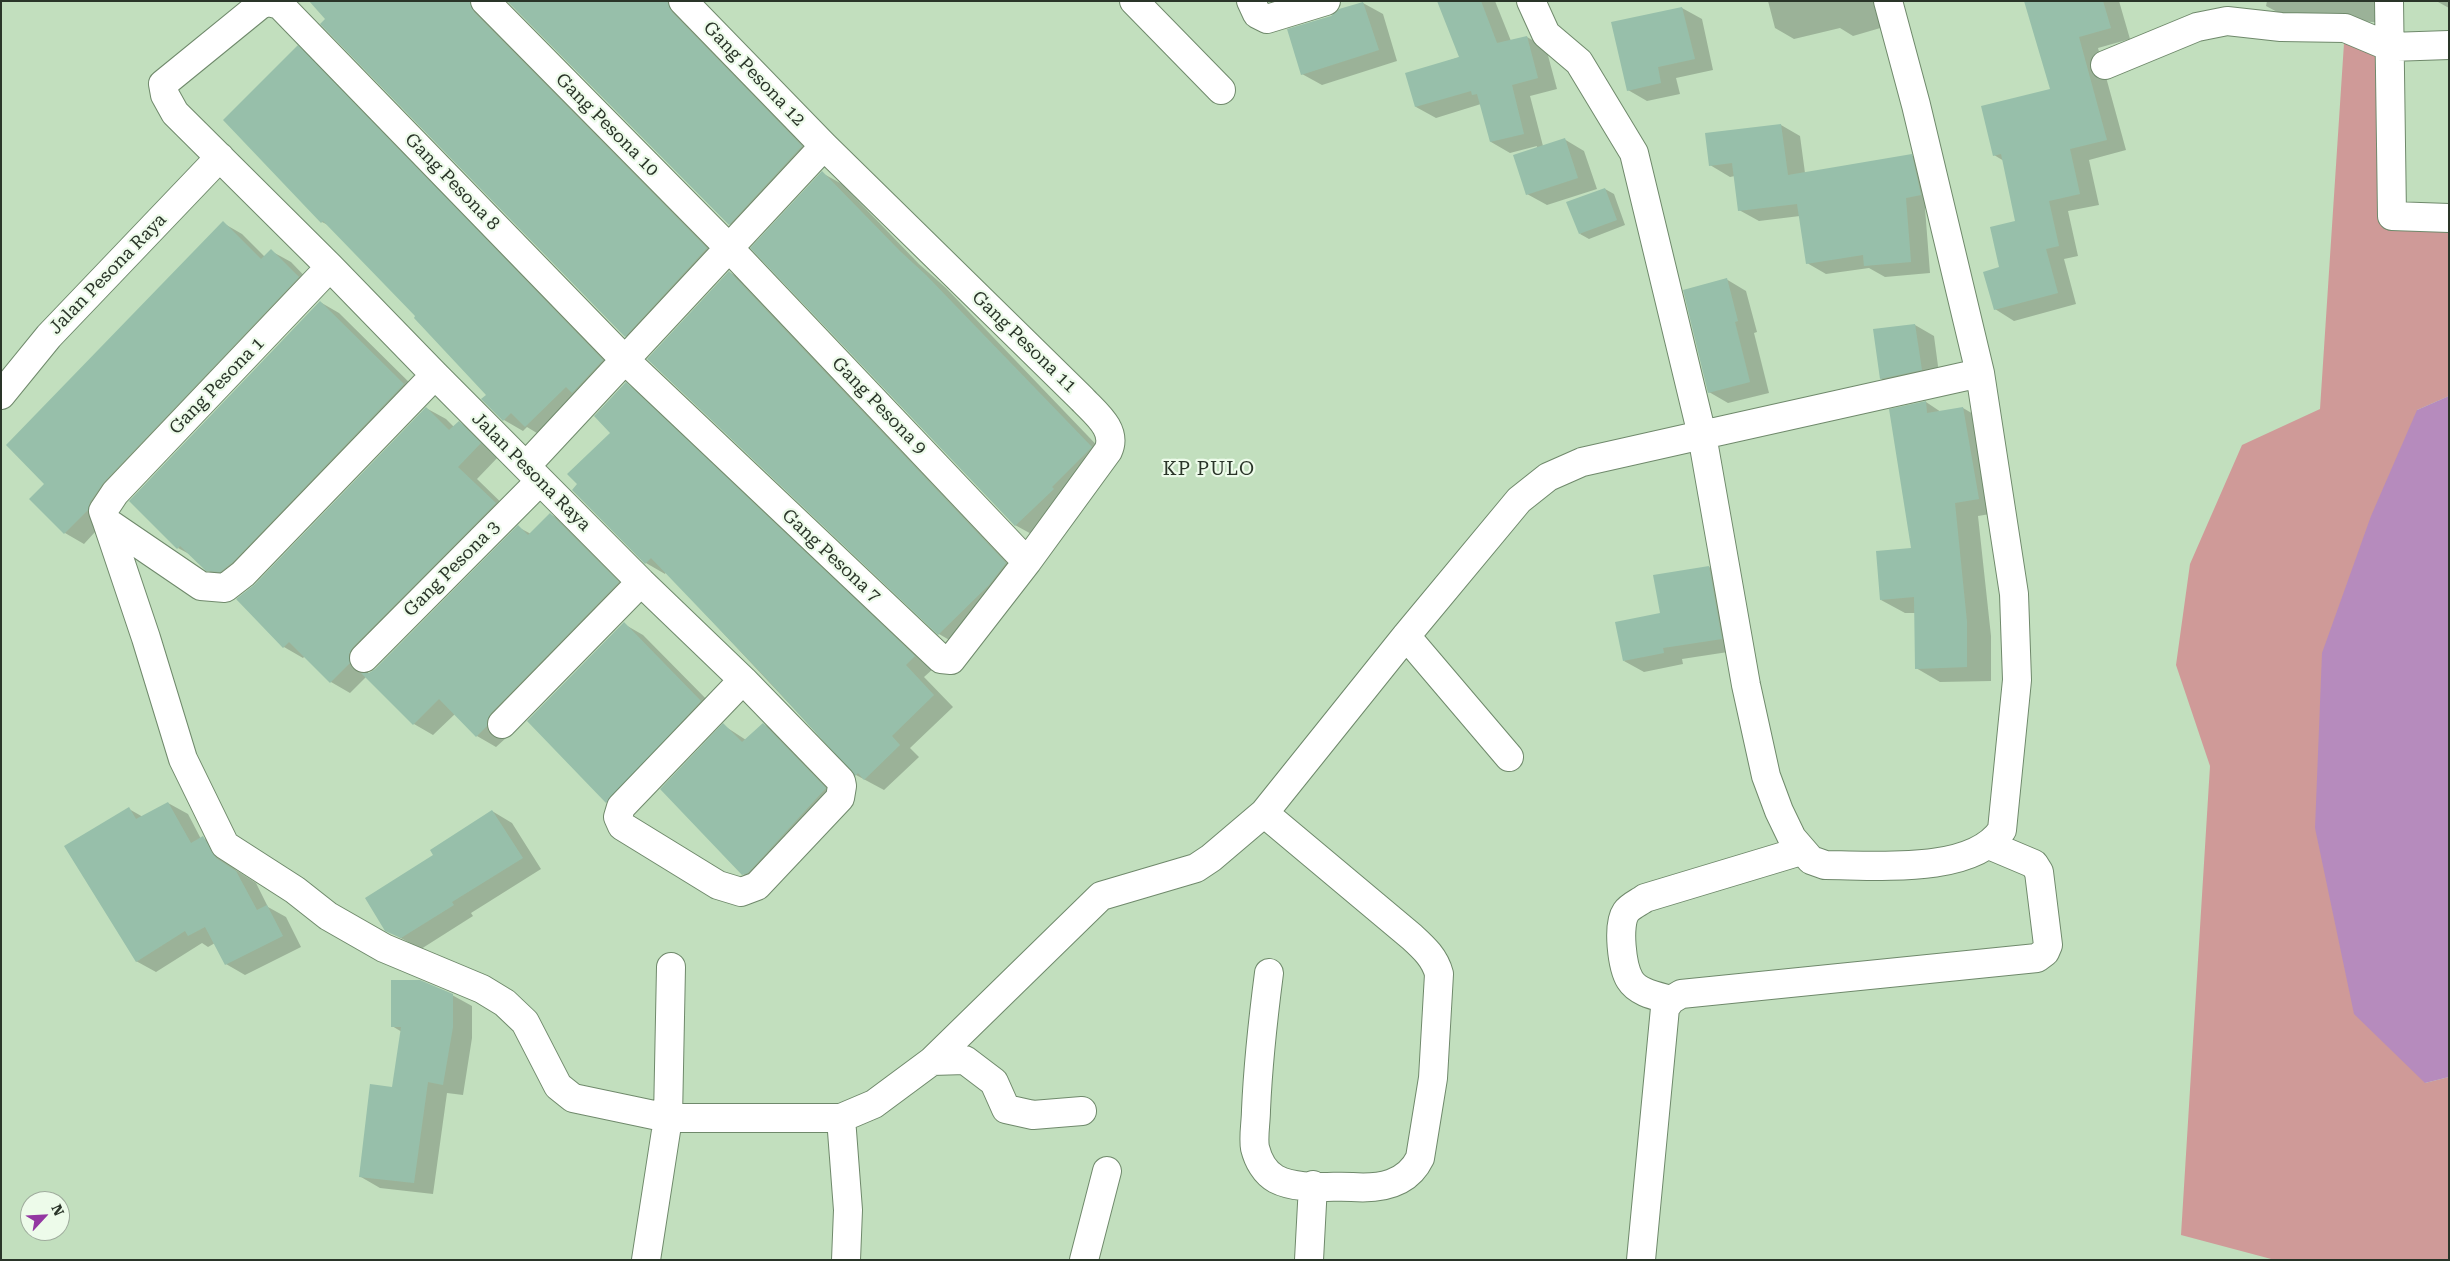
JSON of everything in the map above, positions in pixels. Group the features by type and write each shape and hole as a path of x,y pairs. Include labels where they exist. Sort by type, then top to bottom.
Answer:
{"street":[{"name":"Gang Pesona 10","path":"485,1 730,249"},
{"name":"Gang Pesona 12","path":"684,1 824,146"},
{"path":"1134,1 1221,90"},
{"path":"1251,1 1257,14 1267,18 1326,1"},
{"path":"1531,1 1546,34 1579,62 1634,153 1702,435 1746,684 1766,776 1779,811 1801,851 1811,860 1825,866 1922,864 1949,861 1973,854 1989,845 2002,830 2017,680 2014,594 1980,373 1916,105 1888,1"},
{"path":"2390,1 2392,216 2449,218"},
{"name":"Jalan Pesona Raya","path":"280,5 268,2 260,5 163,84 165,95 175,113 330,266 435,375 641,582 743,680 841,781 840,798 757,886 747,891 736,892 718,886 622,826 618,817 621,807 743,680"},
{"name":"Gang Pesona 8","path":"280,5 624,359"},
{"path":"2106,65 2197,26 2221,22 2281,27 2345,28 2390,47 2449,45"},
{"name":"Gang Pesona 3","path":"364,658 533,473 624,359 730,249 824,146"},
{"name":"Gang Pesona 11","path":"824,146 1082,399 1108,431 1111,444 1108,451 1028,562"},
{"name":"Jalan Pesona Raya","path":"1,395 49,336 220,157"},
{"name":"Gang Pesona 9","path":"730,249 1028,562"},
{"name":"Gang Pesona 1","path":"106,514 330,266"},
{"name":"Gang Pesona 7","path":"624,359 943,661 956,657 1028,562"},
{"path":"106,514 183,758 225,845 296,890 328,916 384,948 482,989 504,1002 525,1022 553,1077 568,1095 668,1118 841,1118 874,1104 932,1061 1101,896 1196,868 1264,814 1406,636 1519,500 1548,477 1582,462 1980,373"},
{"path":"106,514 202,586 225,588 243,574 435,375"},
{"path":"502,724 641,582"},
{"path":"1406,636 1509,757"},
{"path":"1264,814 1418,942 1431,956 1439,974 1433,1078 1420,1158 1416,1168 1408,1175 1385,1186 1361,1188 1288,1184 1275,1178 1263,1167 1255,1147 1258,1055 1269,973"},
{"path":"1642,1260 1664,1008 1671,1000 1681,994 2037,958 2045,952 2048,945 2039,872 2034,864 1989,845"},
{"path":"1671,1000 1648,994 1630,980 1621,945 1622,927 1626,912 1645,898 1801,851"},
{"path":"646,1260 668,1118 671,966"},
{"path":"932,1061 965,1060 994,1082 1006,1109 1033,1115 1082,1111"},
{"path":"841,1118 848,1210 846,1260"},
{"path":"1084,1260 1107,1171"},
{"path":"1309,1260 1313,1185"}],"shaded area":[{"path":"2345,28 2390,47 2392,216 2449,218 2449,396 2417,410 2425,1083 2449,1077 2449,1260 2275,1260 2181,1235 2210,766 2176,665 2190,564 2242,445 2320,409"},
{"path":"2449,396 2449,1077 2425,1083 2354,1014 2315,828 2322,653 2371,516 2417,410"}],"building":[{"path":"309,1 470,1 474,12 707,248 625,337 320,24 325,19"},
{"path":"507,1 667,1 672,12 802,146 729,225"},
{"path":"1437,1 1481,1 1497,43 1527,36 1538,78 1512,85 1524,134 1490,142 1477,94 1472,95 1471,91 1415,107 1405,73 1459,57"},
{"path":"2024,1 2103,1 2111,28 2079,37 2107,140 2070,149 2080,194 2049,201 2059,246 2046,249 2058,293 1994,310 1983,272 1999,267 1990,227 2015,221 2001,154 1993,156 1981,106 2050,89"},
{"path":"1363,2 1379,50 1301,75 1287,29 1331,16 1339,9"},
{"path":"1682,7 1695,59 1658,67 1661,83 1627,91 1611,22"},
{"path":"298,45 603,360 572,393 566,387 525,427 511,413 503,421 481,399 486,395 414,318 415,316 323,221 321,223 223,120"},
{"path":"1781,124 1788,175 1912,154 1921,195 1906,198 1911,262 1864,266 1863,255 1806,264 1797,204 1738,211 1732,163 1709,166 1705,133"},
{"path":"1565,138 1578,178 1526,195 1513,155"},
{"path":"822,171 926,275 1092,447 1052,487 1054,489 1015,526 750,248"},
{"path":"1605,188 1617,220 1579,234 1566,202"},
{"path":"223,221 261,259 271,249 299,277 104,482 90,502 88,510 64,534 29,499 44,484 6,445"},
{"path":"729,271 1006,563 989,585 938,635 647,359"},
{"path":"1727,278 1738,321 1735,322 1750,382 1708,393 1683,290"},
{"path":"320,301 404,384 233,562 220,572 206,571 180,546 177,549 129,501"},
{"path":"1915,324 1922,370 1880,379 1873,329"},
{"path":"626,382 915,656 906,665 934,695 892,736 900,745 864,780 858,773 855,776 766,678 651,558 645,564 572,490 577,484 567,474 610,433 594,416"},
{"path":"1926,401 1927,413 1963,407 1979,499 1955,503 1967,622 1967,667 1915,669 1914,597 1880,600 1876,551 1911,548 1889,409"},
{"path":"426,407 449,430 459,421 481,443 458,467 496,503 353,647 349,654 350,663 330,683 289,642 283,648 236,599 254,585"},
{"path":"550,513 619,582 491,713 487,720 487,726 476,737 439,699 413,725 361,673 369,673 375,669 518,525 528,535"},
{"path":"1709,566 1722,639 1663,648 1664,653 1623,661 1615,622 1660,613 1653,575"},
{"path":"624,622 701,701 606,803 527,721"},
{"path":"723,723 742,742 763,723 826,788 748,873 742,875 660,789"},
{"path":"168,802 191,843 203,836 216,858 236,871 257,910 267,905 283,936 225,965 205,927 188,936 185,931 136,962 64,846 129,807 136,819"},
{"path":"492,810 523,858 452,902 454,905 401,938 385,931 365,898 433,855 430,850"},
{"path":"391,980 420,980 453,994 453,1027 443,1085 428,1082 414,1183 359,1177 370,1084 392,1087 401,1027 391,1027"}],"district":[{"name":"KP PULO","path":"1209,469"}]}
